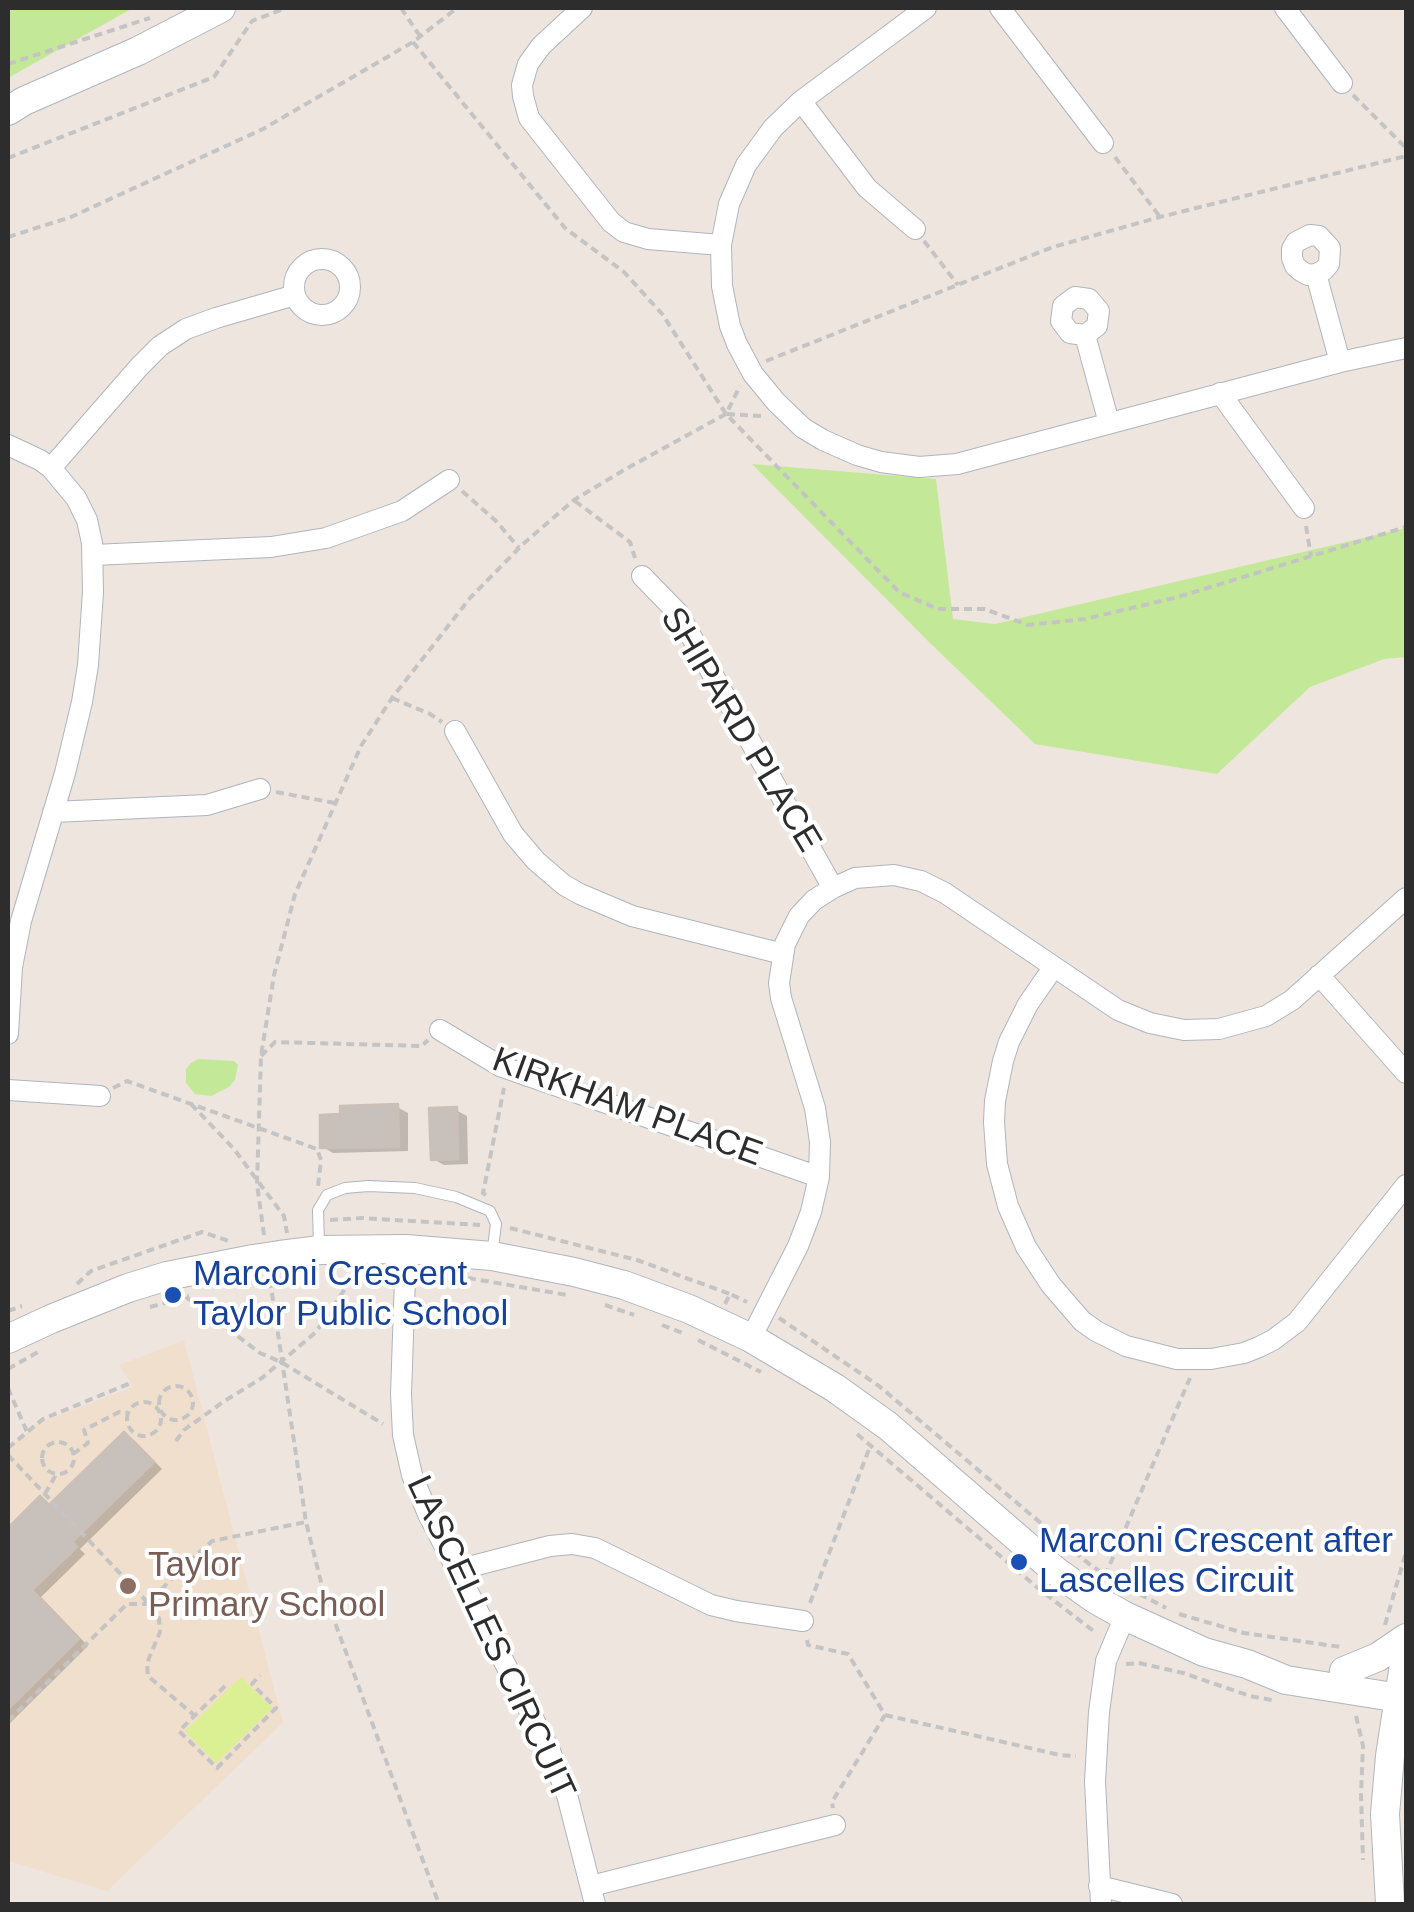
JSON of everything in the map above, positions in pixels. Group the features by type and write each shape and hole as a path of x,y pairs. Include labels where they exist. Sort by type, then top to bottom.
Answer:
{"street":[{"path":"13,105 138,51 221,8"},
{"path":"582,8 541,46 528,64 522,96 530,118 611,222 624,232 648,239 722,246"},
{"path":"926,8 802,101 773,128 746,166 729,204 722,246 725,310 749,367 803,428 857,455 881,462 918,467 957,464 1406,348"},
{"path":"1000,8 1103,144"},
{"path":"1286,8 1342,83"},
{"path":"802,101 867,188 915,229"},
{"path":"1316,274 1340,362"},
{"path":"51,468 160,346 216,318 294,295"},
{"path":"1085,335 1108,423"},
{"path":"1220,393 1304,508"},
{"path":"8,444 51,468 76,498 87,520 93,554 88,665 78,720 21,921 12,967 8,1034"},
{"path":"93,554 271,547 326,538 402,511 449,480"},
{"name":"SHIPARD PLACE","path":"642,576 678,613 833,888"},
{"path":"455,731 514,834 536,861 564,884 632,916 783,954"},
{"path":"53,812 208,805 260,789"},
{"path":"750,1338 798,1246 819,1177 820,1142 815,1108 779,983 785,944 799,916 814,900 855,878 881,874 921,881 945,893 1118,1010 1150,1024 1184,1030 1219,1030 1266,1016 1292,1000 1406,898"},
{"path":"1053,968 1028,1004 1009,1042 994,1122 997,1164 1008,1206 1026,1247 1082,1321 1126,1346 1160,1356 1199,1359 1258,1347 1297,1322 1406,1185"},
{"path":"1319,975 1406,1073"},
{"name":"KIRKHAM PLACE","path":"440,1030 508,1069 819,1177"},
{"path":"8,1090 100,1096"},
{"path":"8,1339 128,1288 271,1253 320,1250 405,1262 492,1256 574,1272 689,1308 836,1388 869,1433 1095,1599 1125,1616 1204,1652 1286,1680 1341,1680 1404,1689"},
{"name":"LASCELLES CIRCUIT","path":"405,1262 401,1394 412,1475 428,1514 550,1751 567,1794 593,1896"},
{"path":"457,1570 572,1544 596,1548 711,1605 802,1622"},
{"path":"1125,1616 1107,1658 1099,1712 1095,1782 1100,1895 1172,1904"},
{"path":"1341,1680 1378,1657 1394,1636"},
{"path":"1390,1904 1386,1814 1406,1652"},
{"path":"1341,1680 1378,1722 1392,1746"},
{"path":"593,1896 835,1825"}],"lane":[{"path":"320,1250 318,1210 327,1196 346,1188 368,1186 414,1188 456,1197 490,1211 495,1226 492,1256"}],"path":[{"path":"8,158 214,78 252,21 286,8"},
{"path":"401,8 420,36"},
{"path":"8,237 71,218 263,129 413,42 457,8"},
{"path":"8,64 164,13"},
{"path":"413,42 566,228 624,272 663,315 726,414 899,592 938,609 985,609 1028,625 1085,619 1178,598 1406,526"},
{"path":"1342,83 1406,148"},
{"path":"1103,144 1160,217"},
{"path":"726,414 749,367 1053,247 1406,156"},
{"path":"915,229 958,285"},
{"path":"438,1904 324,1590 306,1522 281,1362 271,1253 257,1180 260,1056 274,974 295,894 361,746 392,698 470,598 574,500 726,414 792,418"},
{"path":"449,480 496,520 519,548"},
{"path":"574,500 630,542 642,576"},
{"path":"1304,508 1311,556"},
{"path":"392,698 430,714 455,731"},
{"path":"260,789 336,803"},
{"path":"260,1056 276,1042 422,1046 440,1030"},
{"path":"500,1202 483,1193 508,1069"},
{"path":"100,1096 127,1080 317,1149 321,1160 318,1188 313,1196"},
{"path":"191,1104 234,1149 284,1216 271,1253"},
{"path":"506,1214 509,1228 637,1260 730,1294"},
{"path":"317,1221 381,1219 495,1226"},
{"path":"176,1440 184,1430 262,1378 316,1332 356,1274 405,1262"},
{"path":"455,1276 582,1298"},
{"path":"186,1297 260,1354 281,1362 384,1424 403,1428"},
{"path":"598,1303 645,1318"},
{"path":"660,1324 764,1374"},
{"path":"1095,1599 1199,1359"},
{"path":"133,1382 42,1420 8,1451 160,1618 160,1632 147,1663 148,1676 194,1716"},
{"path":"8,1388 28,1432"},
{"path":"160,1412 147,1402 135,1404 128,1413 128,1425 145,1436 155,1432 159,1428 160,1412 161,1396 168,1388 185,1388 192,1396 193,1408 181,1420 160,1412"},
{"path":"45,1494 57,1474 69,1469 73,1454 88,1443 84,1430 120,1412 128,1413"},
{"path":"1096,1756 1060,1755 886,1715 848,1654 808,1645 802,1622 869,1433 1039,1589 1098,1634 1094,1651 1119,1664 1139,1663 1183,1673 1250,1696 1282,1702"},
{"path":"57,1474 43,1464 45,1448 59,1442 73,1454"},
{"path":"8,1721 127,1604 149,1604 212,1541 306,1522"},
{"path":"1394,1636 1406,1552"},
{"path":"225,1686 179,1731 217,1768 276,1708 252,1684 260,1675"},
{"path":"835,1825 832,1802 886,1715"}],"shaded area":[{"name":"Taylor Primary School","path":"184,1340 283,1723 107,1891 8,1861 8,1448 38,1423 133,1387 119,1365"}],"green space":[{"path":"8,8 133,8 8,78"},
{"path":"752,464 936,479 953,619 995,624 1406,528 1406,657 1384,659 1310,687 1217,774 1035,744"},
{"path":"198,1059 234,1061 238,1065 235,1080 211,1096 195,1094 186,1083 186,1069"},
{"path":"241,1677 272,1708 216,1763 185,1731"}],"building":[{"path":"398,1104 399,1147 320,1148 320,1115 340,1114 340,1106"},
{"path":"457,1107 458,1159 431,1160 429,1108"},
{"path":"124,1432 154,1462 72,1542 77,1547 32,1590 79,1639 8,1709 8,1528 40,1496 49,1505"}],"place":[{"name":"Marconi Crescent Taylor Public School","path":"173,1295"},
{"name":"Marconi Crescent after Lascelles Circuit","path":"1019,1562"},
{"name":"Taylor Primary School","path":"128,1586"}]}
